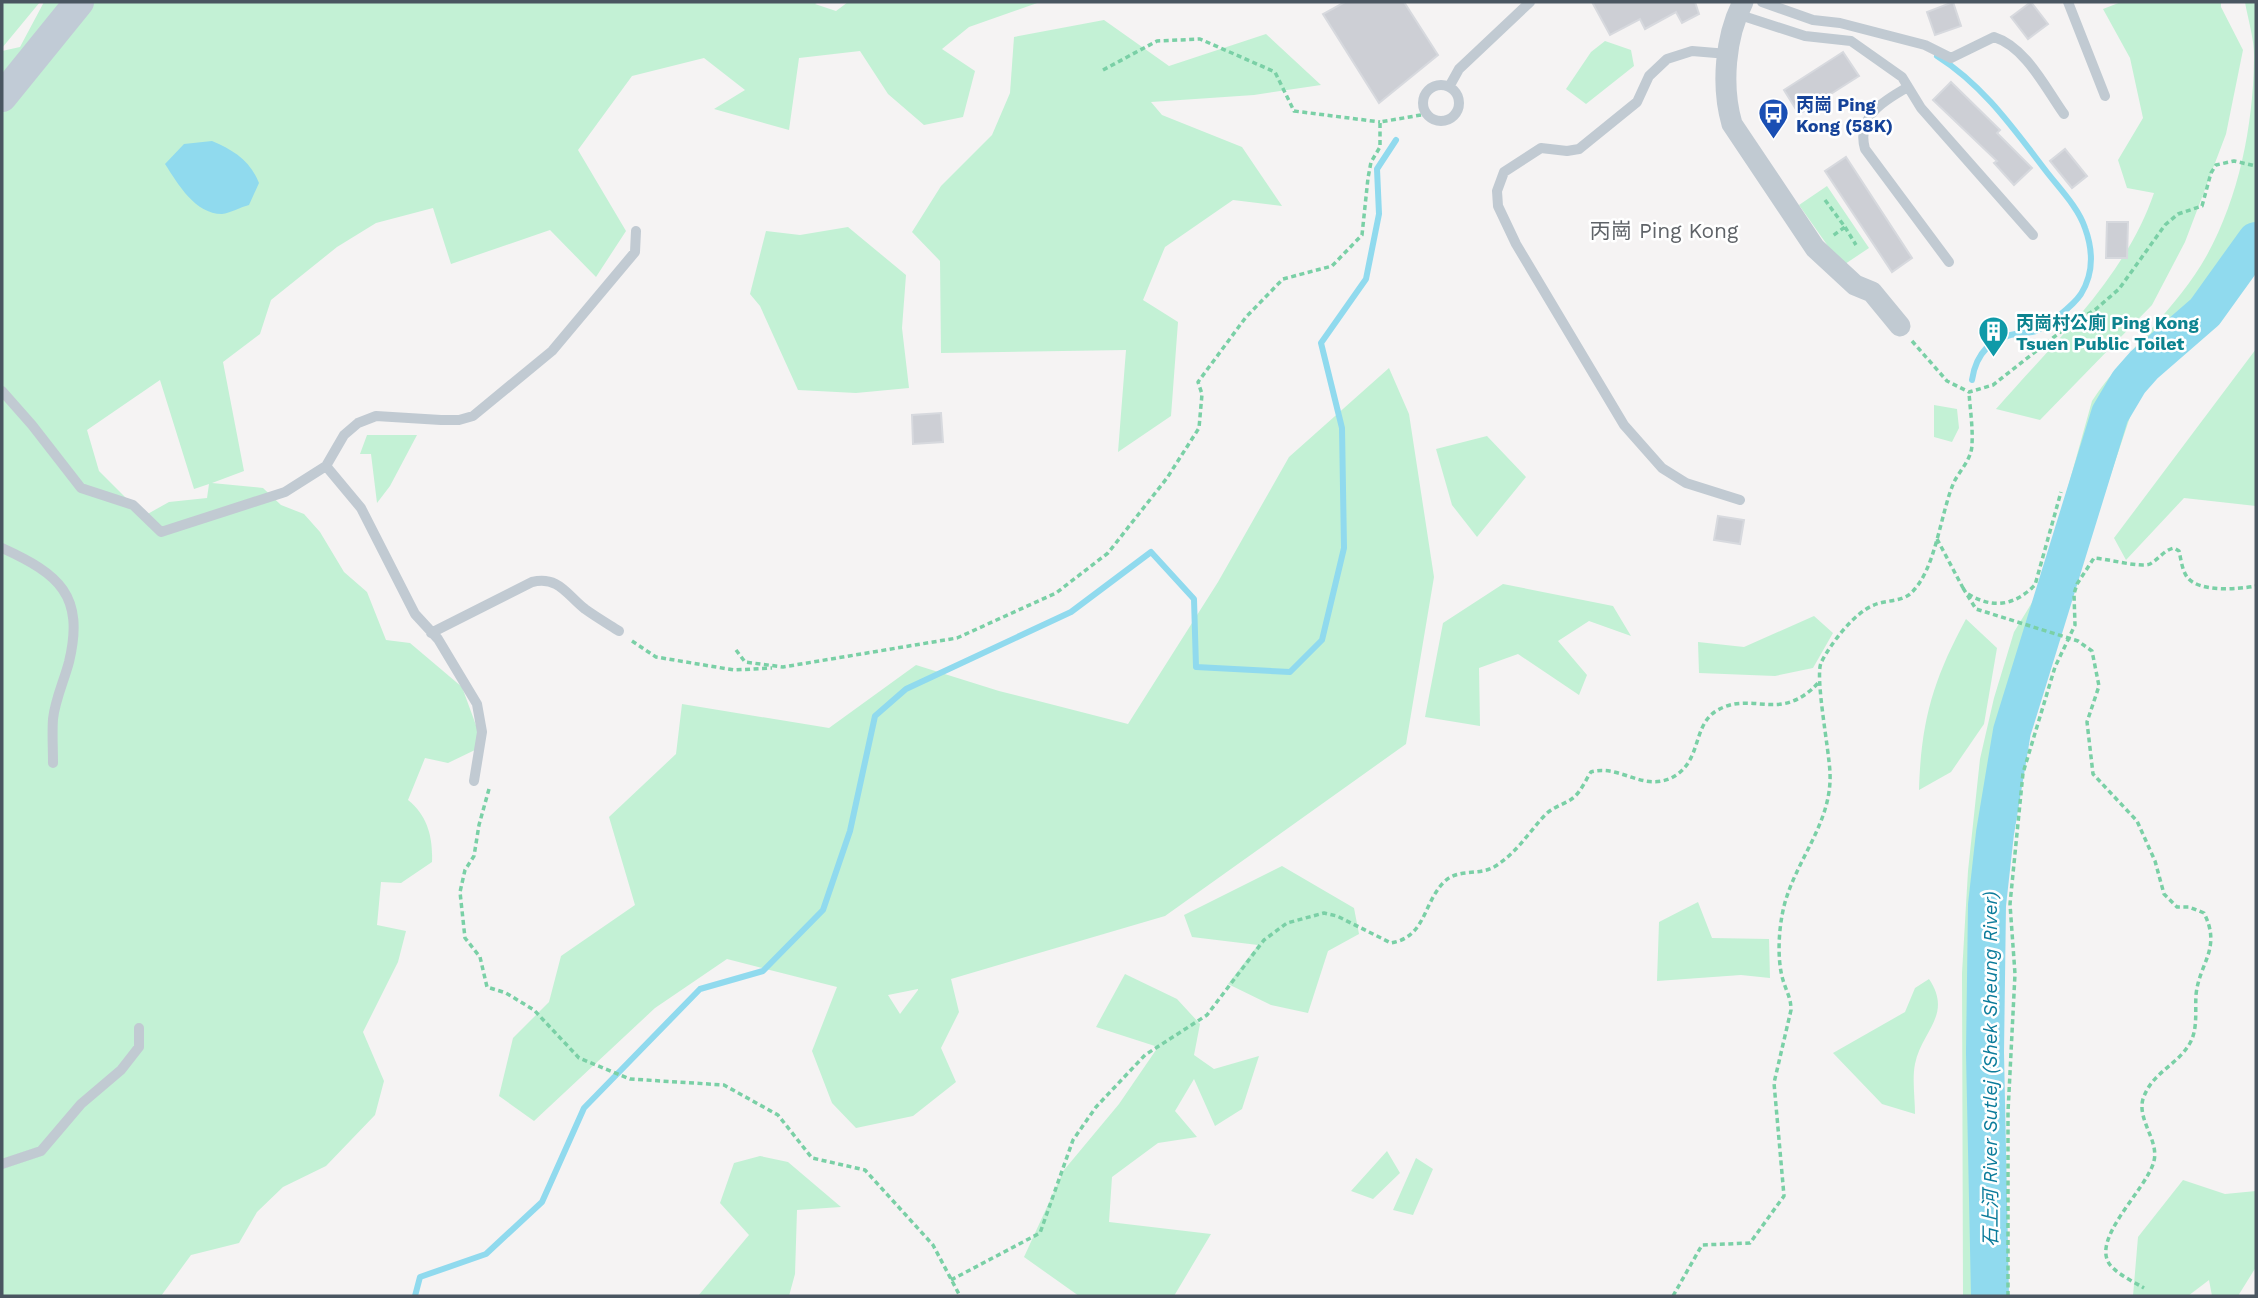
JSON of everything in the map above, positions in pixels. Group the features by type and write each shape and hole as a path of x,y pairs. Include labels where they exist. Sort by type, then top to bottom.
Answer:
{"main road":[{"path":"2,97 79,2"}],"street":[{"path":"1740,8 1728,54 1727,103 1732,124 1815,248 1855,285 1872,292 1900,326"}],"lane":[{"path":"1449,87 1459,69 1530,2"},
{"path":"1762,2 1813,20 1840,23 1925,45 1951,58 1994,37 2004,40 2026,61 2064,114"},
{"path":"2068,2 2105,96"},
{"path":"1740,8 1805,36 1851,41 1902,77 1921,108 2033,235"},
{"path":"1728,54 1692,51 1667,59 1649,76 1637,102 1579,149 1567,151 1541,148 1504,172 1497,191 1498,206 1516,244 1624,425 1661,468 1686,483 1740,500"},
{"path":"1908,87 1874,110 1861,137 1865,149 1949,262"},
{"path":"2,391 81,488 133,505 161,532 285,492 326,466 344,435 358,423 376,416 459,420 473,416 552,351 635,252 635,231"},
{"path":"326,466 361,508 415,614 438,639 477,704 482,732 474,781"},
{"path":"2,548 41,568 62,586 75,619 69,660 53,718 53,762"},
{"path":"431,633 532,582 542,580 559,584 584,608 619,631"},
{"path":"2,1164 41,1151 81,1104 121,1070 139,1047 139,1028"}],"path":[{"path":"1103,70 1157,41 1200,39 1275,72 1294,111 1380,122 1421,115"},
{"path":"619,631 656,657 734,670 783,667 957,638 1056,593 1108,553 1167,478 1199,428 1202,394 1198,382 1246,317 1283,279 1332,266 1362,235 1370,170 1380,147 1380,122"},
{"path":"1900,326 1947,381 1969,391 1993,385 2119,289 2165,225 2178,214 2202,206 2211,173 2216,165 2225,161 2256,166"},
{"path":"1825,200 1856,244"},
{"path":"1815,248 1845,228"},
{"path":"1673,1296 1702,1245 1750,1243 1784,1196 1773,1083 1791,1010 1791,997 1782,979 1781,922 1787,896 1814,842 1828,797 1830,776 1827,727 1819,682 1821,663 1854,621 1873,605 1910,594 1933,552 1955,482 1973,445 1969,391"},
{"path":"1963,588 1969,595 1987,604 2008,604 2024,596 2035,585 2061,492"},
{"path":"1937,538 1976,609 2084,643 2092,651 2098,667 2099,686 2087,722 2093,775 2137,821 2155,860 2164,894 2177,907 2189,907 2204,914 2210,925 2212,948 2196,992 2191,1042 2175,1060 2156,1075 2142,1103 2155,1159 2143,1186 2105,1240 2107,1261 2113,1268 2144,1288"},
{"path":"2008,1296 2008,1112 2015,974 2010,904 2023,773 2067,637 2075,625 2077,584 2094,558 2110,558 2136,566 2150,564 2174,548 2179,551 2185,575 2192,582 2229,588 2256,586"},
{"path":"736,650 745,662 783,667"},
{"path":"951,1280 1040,1233 1073,1140 1096,1107 1146,1055 1206,1015 1264,940 1287,923 1324,914 1337,916 1391,943 1401,942 1414,933 1445,881 1456,875 1479,873 1493,867 1521,847 1548,812 1577,796 1591,772 1601,769 1642,782 1670,778 1686,767 1696,752 1703,724 1714,712 1741,705 1778,706 1794,702 1804,698 1819,682"},
{"path":"474,781 490,786 474,856 465,870 460,892 460,915 465,938 480,957 487,987 506,993 534,1010 579,1058 630,1079 724,1085 778,1115 812,1158 865,1170 933,1245 958,1295"}],"green space":[{"path":"2,2 40,2 2,48"},
{"path":"44,2 819,2 815,4 836,11 848,2 1040,2 969,27 942,49 975,71 963,117 924,125 888,94 860,51 799,58 789,130 714,109 745,90 704,58 632,76 578,150 626,231 596,277 550,230 451,264 433,208 376,223 337,247 271,300 260,334 223,362 244,471 212,483 263,488 281,505 304,514 320,532 344,572 367,592 386,640 410,643 462,687 477,728 477,749 448,763 425,758 408,800 425,820 432,862 401,883 381,882 377,925 406,931 398,962 363,1032 384,1081 375,1115 326,1166 283,1187 257,1212 239,1243 191,1255 161,1296 2,1296 2,51 20,47","holes":["160,380 194,489 209,484 207,498 169,502 144,516 99,471 87,430"]},
{"path":"2121,2 2221,2 2243,50 2226,134 2185,242 2152,305 2040,420 1996,409 2064,334 2107,281 2141,224 2154,193 2127,188 2118,160 2143,118 2130,58 2103,9"},
{"path":"2245,2 2256,2 2256,252 2211,316 2172,351 2134,405 2030,716 2013,786 2004,903 2002,1296 1963,1296 1962,973 1968,871 1980,759 1994,698 2014,632 2039,591 2092,401 2195,275 2228,209 2242,160 2251,110 2254,60"},
{"path":"1104,20 1169,66 1266,34 1321,85 1254,95 1151,102 1162,115 1242,147 1282,206 1233,200 1165,247 1143,300 1178,322 1171,416 1118,452 1126,350 941,353 940,261 912,232 941,186 992,135 1010,93 1014,37"},
{"path":"1605,41 1631,50 1634,66 1586,104 1566,89 1591,52"},
{"path":"1827,186 1869,248 1842,266 1799,205"},
{"path":"848,227 906,275 902,328 909,388 856,393 798,390 760,306 750,294 766,231 800,235"},
{"path":"2256,349 2256,506 2184,498 2126,560 2114,538"},
{"path":"1389,368 1409,414 1434,577 1406,744 1165,916 951,979 959,1012 941,1048 956,1082 913,1116 856,1128 832,1103 812,1051 837,987 727,959 655,1008 534,1121 499,1096 513,1038 549,1002 561,956 635,905 609,817 676,754 682,704 829,728 916,665 999,691 1128,724 1218,582 1289,457","holes":["918,989 900,1014 888,995"]},
{"path":"1934,405 1957,409 1959,428 1952,442 1934,437"},
{"path":"367,435 417,435 390,486 377,503 371,454 360,454"},
{"path":"1487,436 1526,477 1477,537 1452,505 1436,449"},
{"path":"1503,584 1613,606 1631,636 1589,621 1558,641 1587,675 1579,695 1518,654 1479,668 1480,726 1425,717 1443,623"},
{"path":"1814,616 1833,633 1813,668 1775,676 1699,673 1698,642 1744,647"},
{"path":"1966,619 1997,648 1984,724 1951,772 1919,790 1923,743 1931,702 1945,662"},
{"path":"1282,866 1354,908 1359,934 1328,951 1308,1013 1271,1005 1228,984 1258,945 1192,937 1184,915"},
{"path":"1698,902 1712,938 1769,939 1770,978 1741,975 1657,981 1659,922"},
{"path":"1125,974 1177,999 1200,1024 1194,1055 1214,1069 1259,1056 1242,1109 1215,1126 1194,1079 1175,1111 1197,1137 1158,1143 1112,1177 1109,1222 1211,1234 1174,1296 1079,1296 1024,1257 1064,1170 1119,1104 1158,1047 1096,1027"},
{"path":"1929,979 1936,992 1937,1013 1915,1064 1915,1114 1882,1104 1833,1053 1905,1012 1915,988"},
{"path":"1387,1151 1400,1173 1373,1199 1351,1191"},
{"path":"760,1156 788,1162 841,1207 797,1210 795,1274 789,1296 698,1296 749,1235 720,1203 734,1163"},
{"path":"1416,1158 1433,1169 1413,1215 1393,1210"},
{"path":"2183,1180 2225,1194 2256,1191 2256,1267 2238,1296 2212,1296 2209,1280 2188,1296 2133,1296 2138,1237"}],"water":[{"path":"212,141 240,157 251,168 259,183 249,205 222,214 212,213 188,196 165,164 184,144"}],"building":[{"path":"1345,2 1404,2 1438,55 1379,103 1323,14"},
{"path":"1592,2 1695,2 1699,14 1682,23 1676,12 1645,29 1640,19 1610,35"},
{"path":"1953,2 1961,26 1935,35 1927,12"},
{"path":"2031,2 2048,24 2028,39 2011,17"},
{"path":"1843,52 1859,76 1799,114 1784,90"},
{"path":"1951,82 2000,130 1997,133 2032,168 2014,185 1994,163 1997,161 1933,100"},
{"path":"2065,149 2087,176 2072,188 2050,161"},
{"path":"1846,157 1912,258 1892,272 1825,171"},
{"path":"2107,222 2128,222 2127,258 2106,258"},
{"path":"941,413 943,442 913,444 912,415"},
{"path":"1718,516 1744,520 1740,544 1714,540"}],"waterway":[{"path":"1937,56 1969,80 1996,108 2068,198 2082,220 2091,253 2088,278 2077,299 2060,315 2036,331 2010,335 1994,342 1977,361 1972,380"},
{"path":"415,1296 420,1277 486,1254 542,1202 584,1108 700,989 763,971 823,910 850,831 875,716 906,689 1071,612 1151,552 1194,599 1196,667 1290,672 1322,640 1344,548 1342,428 1321,343 1366,279 1379,214 1377,169 1396,140"},
{"name":"石上河 River Sutlej (Shek Sheung River)","path":"1990,1296 1985,1053 1987,905 1995,833 2012,731 2110,414 2129,382 2144,365 2205,312 2256,241"}],"place":[{"name":"丙崗 Ping Kong (58K)","path":"1773,141"},
{"name":"丙崗村公廁 Ping Kong Tsuen Public Toilet","path":"1993,359"}],"district":[{"name":"丙崗 Ping Kong","path":"1664,230"}]}
